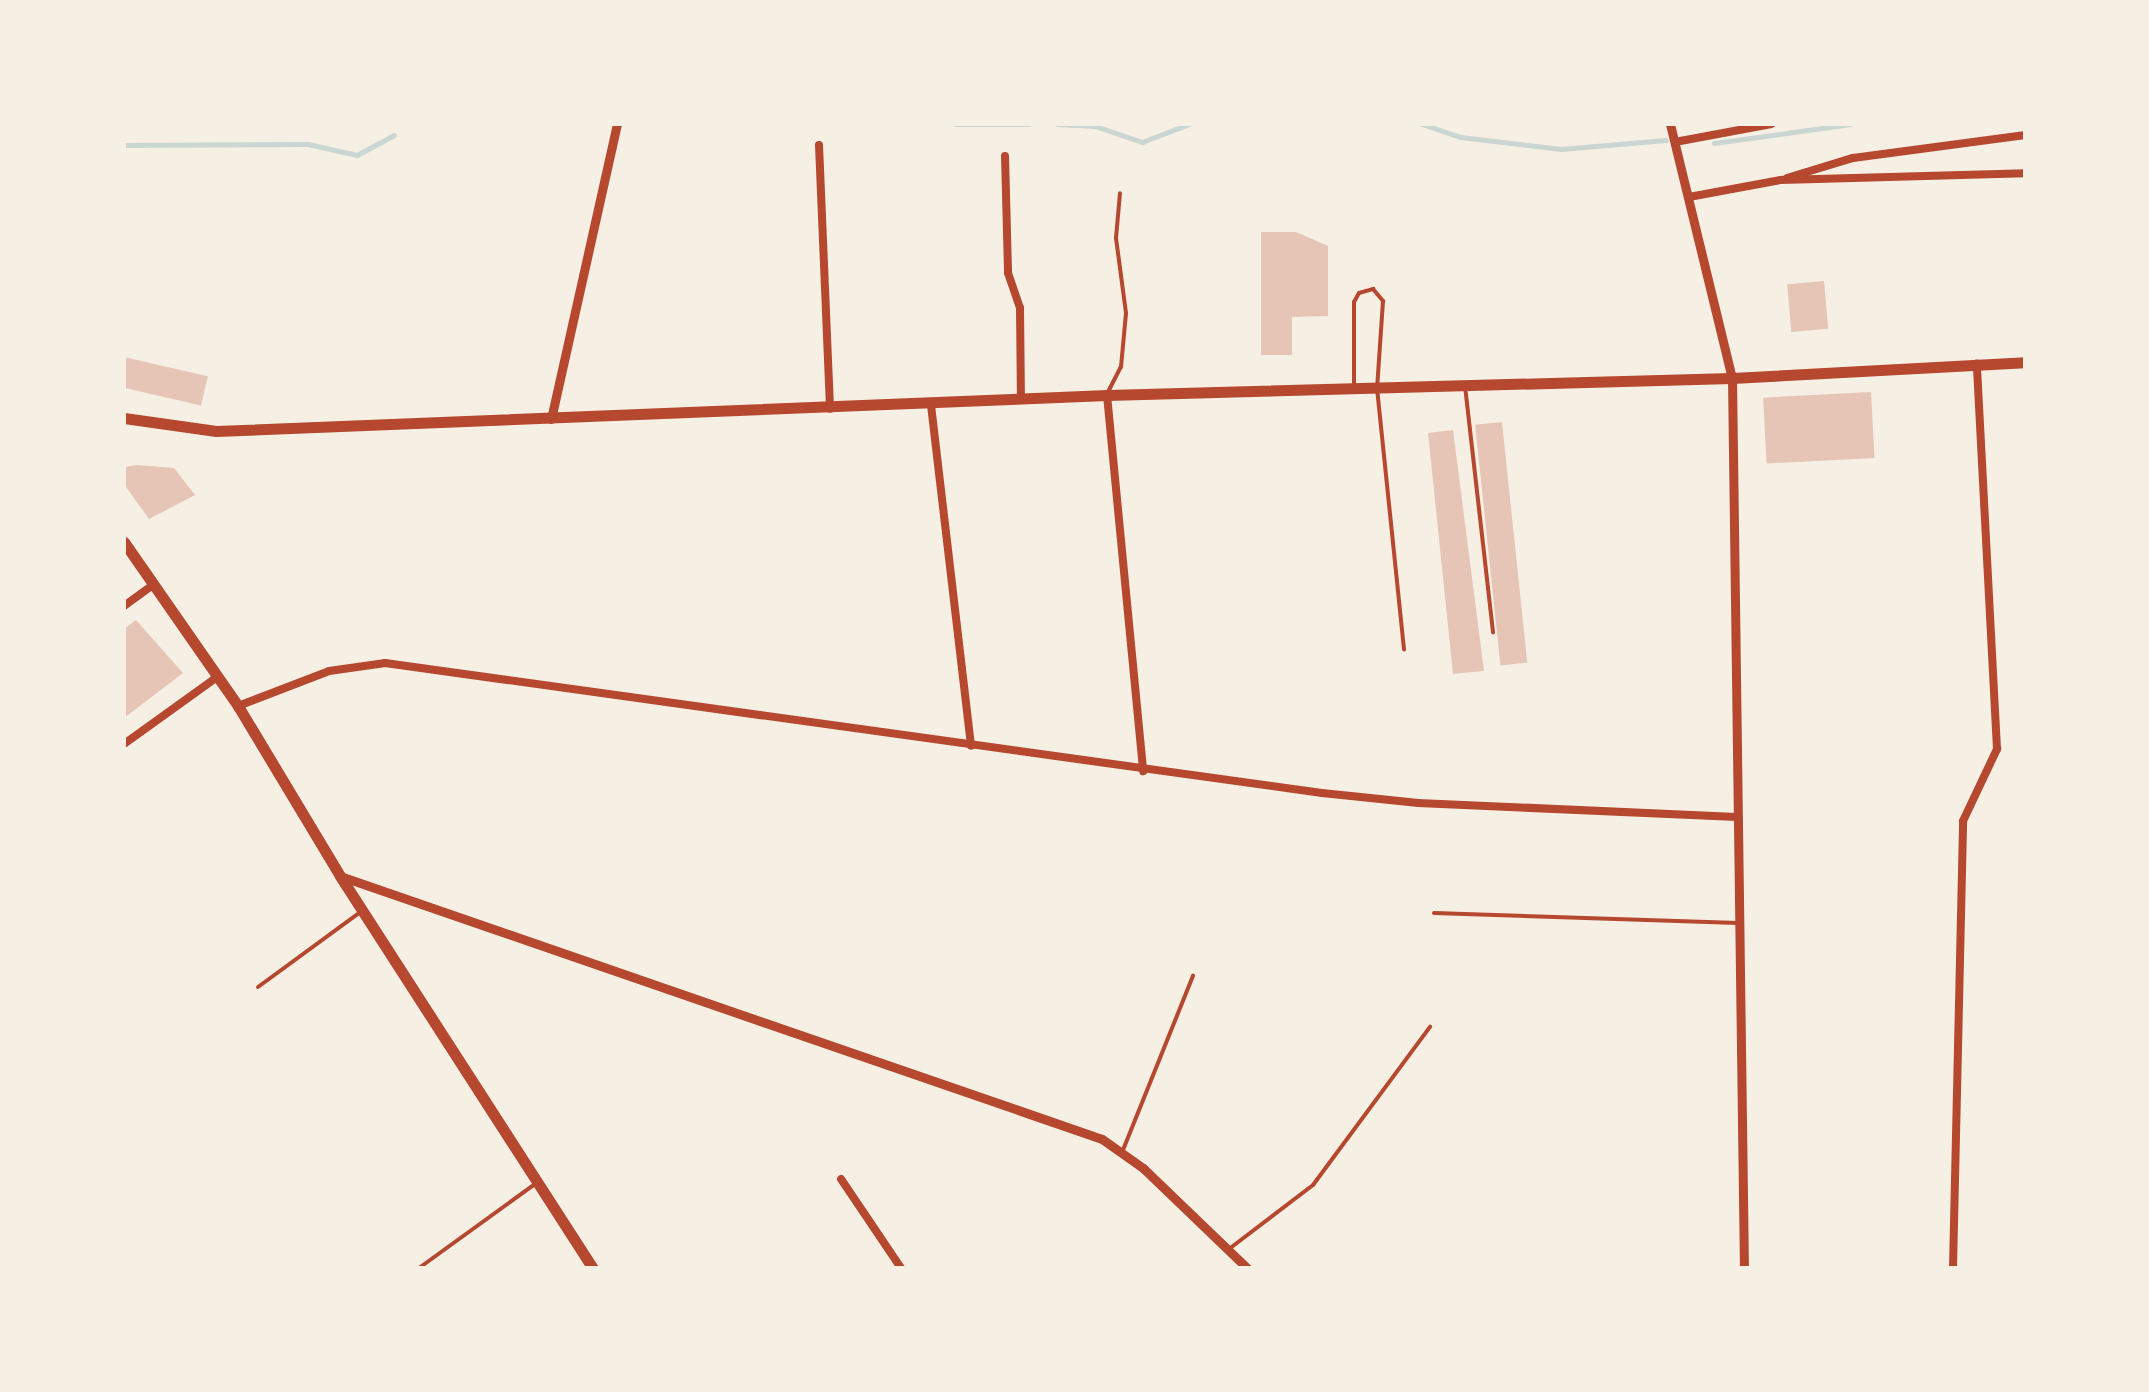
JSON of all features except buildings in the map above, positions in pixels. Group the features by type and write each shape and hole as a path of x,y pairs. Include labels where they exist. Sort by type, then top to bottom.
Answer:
{"main road":[{"path":"124,418 216,431 931,405 1107,395 1732,378 2025,362"},
{"path":"124,429 147,423"},
{"path":"124,542 238,706 340,876 535,1184 593,1268"}],"street":[{"path":"551,419 617,124"},
{"path":"1670,124 1732,378 1744,1268"},
{"path":"1675,142 1771,124"},
{"path":"1689,197 1781,180 1853,158 2025,135"},
{"path":"819,145 830,409"},
{"path":"1005,156 1008,273 1020,308 1021,401"},
{"path":"1781,180 2025,173"},
{"path":"1953,1268 1963,821 1997,749 1977,364"},
{"path":"1107,395 1143,771"},
{"path":"931,405 971,746"},
{"path":"124,606 153,585"},
{"path":"238,706 329,671 385,663 1143,771 1418,803 1737,817"},
{"path":"124,744 216,678"},
{"path":"340,876 1123,1150 1247,1268"},
{"path":"841,1179 901,1268"}],"lane":[{"path":"1107,395 1121,367 1126,313 1116,238 1120,193"},
{"path":"1354,388 1354,302 1359,293 1373,289 1383,301 1377,388 1404,650"},
{"path":"1465,384 1493,632"},
{"path":"258,987 362,910"},
{"path":"1434,913 1738,923"},
{"path":"1123,1150 1193,976"},
{"path":"1229,1249 1313,1185 1430,1027"},
{"path":"419,1268 535,1184"}],"waterway":[{"path":"955,124 1029,124"},
{"path":"1057,124 1095,126 1142,142 1189,124"},
{"path":"1422,124 1460,137 1561,149 1666,140"},
{"path":"1714,143 1851,124"},
{"path":"124,145 308,144 357,155 394,135"}]}
